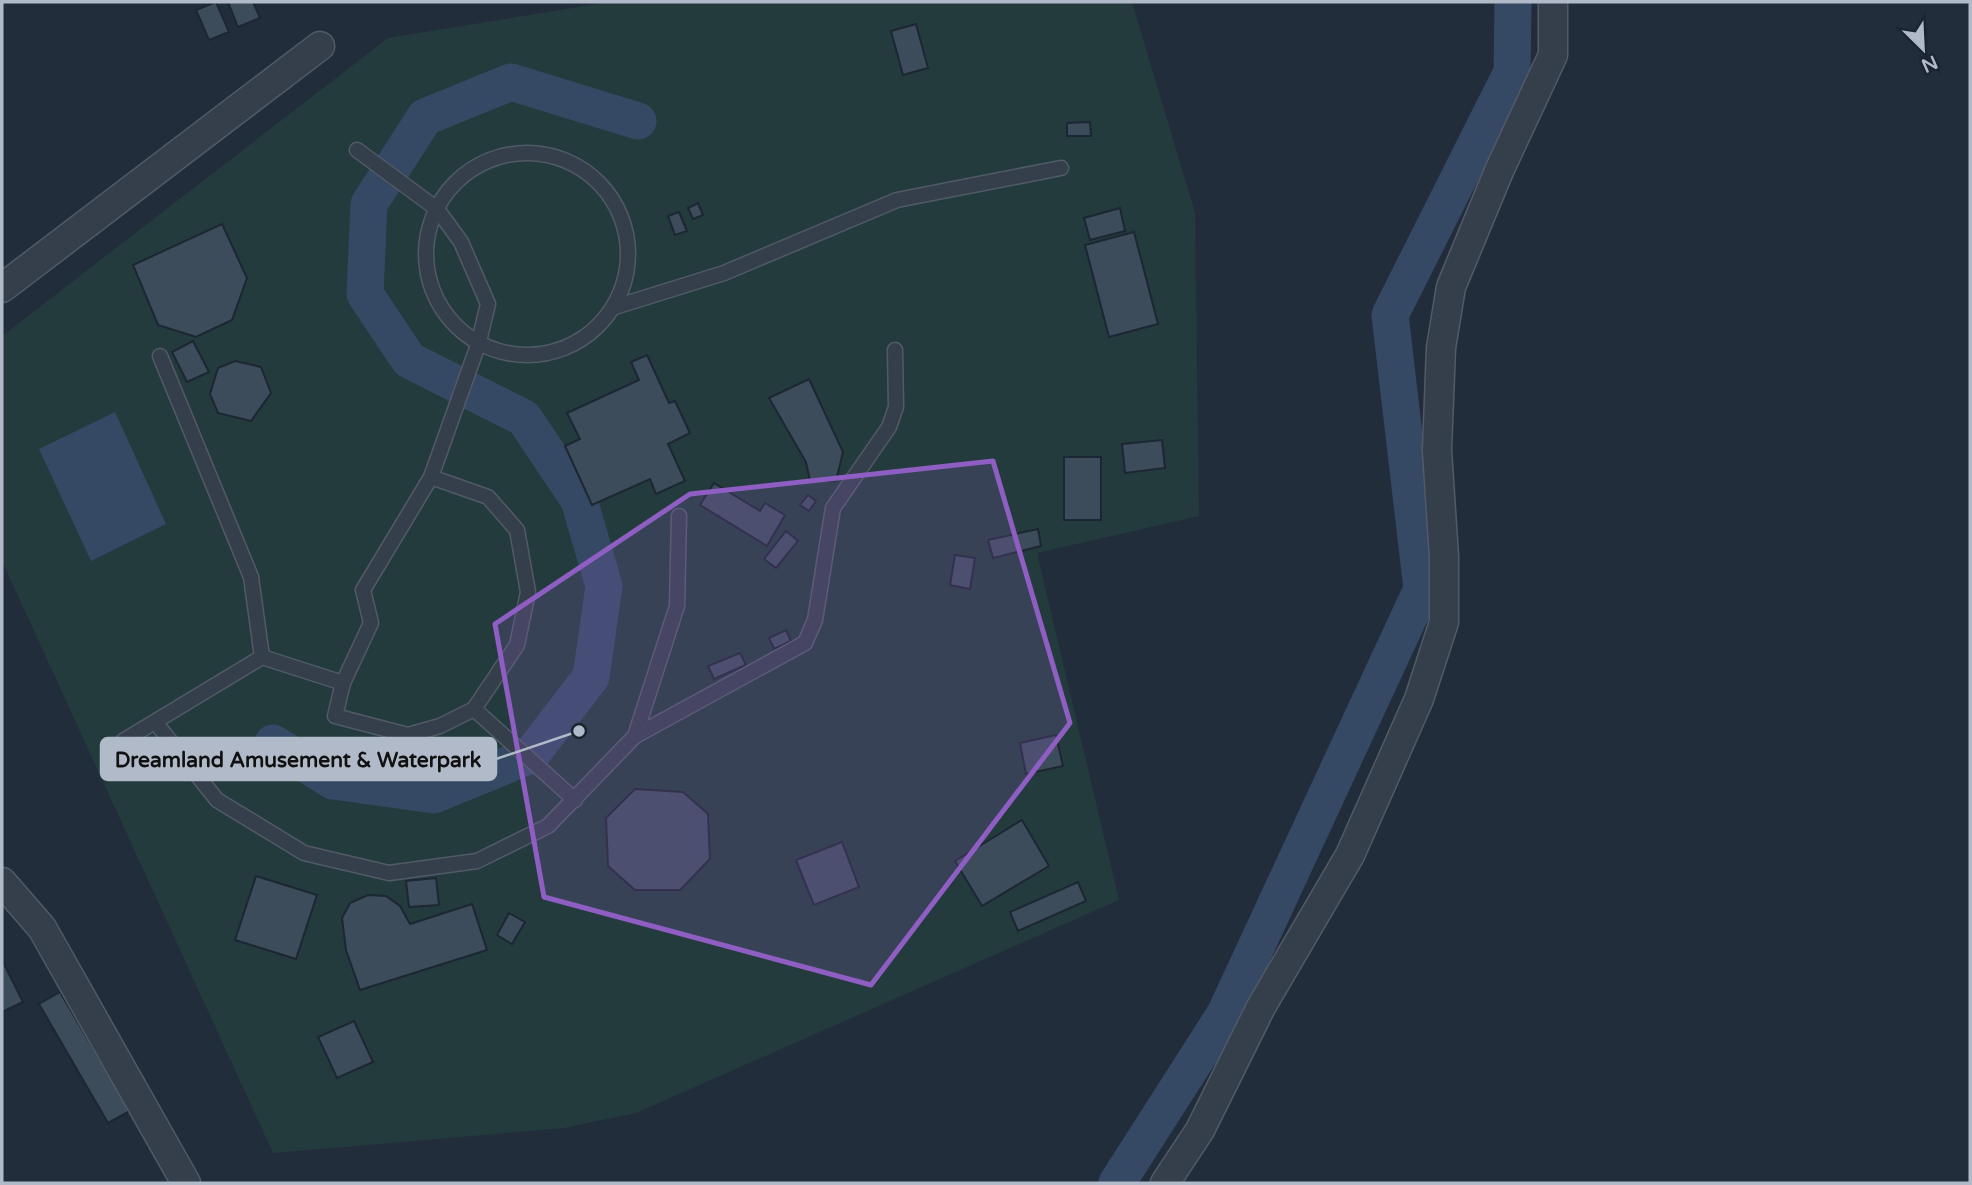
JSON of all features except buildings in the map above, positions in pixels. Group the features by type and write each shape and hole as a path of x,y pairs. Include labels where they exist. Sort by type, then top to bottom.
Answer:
{"street":[{"path":"1165,1183 1200,1130 1261,1007 1350,855 1419,699 1444,622 1444,557 1437,450 1441,348 1451,287 1499,171 1553,55 1553,2"},
{"path":"2,288 320,46"},
{"path":"2,882 42,929 186,1183"}],"lane":[{"path":"527,152 556,158 579,169 605,190 622,214 629,243 625,281 615,307 598,326 580,340 558,349 521,354 478,345 460,332 441,310 425,275 426,246 432,218 446,194 467,170 498,156 527,152"},
{"path":"362,154 437,209 461,242 488,304 478,345 431,477 363,590 371,623 343,683 335,716 408,735 440,726 474,709 517,645 528,592 517,530 488,497 431,477"},
{"path":"615,307 724,273 897,200 1061,168"},
{"path":"155,722 217,800 303,853 388,873 477,861 548,826 571,796 635,736 805,643 815,620 833,508 889,428 896,407 895,350"},
{"path":"160,356 251,577 262,657"},
{"path":"635,736 677,606 679,516"},
{"path":"123,741 262,657 343,683"},
{"path":"474,709 571,796"}],"highlighted area":[{"path":"993,461 1070,723 871,985 544,897 495,624 690,494"}],"green space":[{"path":"609,2 1132,2 1195,213 1199,516 1037,553 1119,900 636,1113 564,1128 273,1153 2,561 2,336 388,38"}],"water":[{"path":"115,412 166,524 91,561 39,449"}],"waterway":[{"path":"1117,1183 1225,1014 1422,589 1390,315 1512,72 1513,2"},
{"path":"273,743 333,781 434,795 531,755 591,677 604,586 579,500 524,418 409,360 365,294 369,204 425,117 511,82 638,121"}],"place":[{"name":"Dreamland Amusement & Waterpark","path":"579,731"}]}
